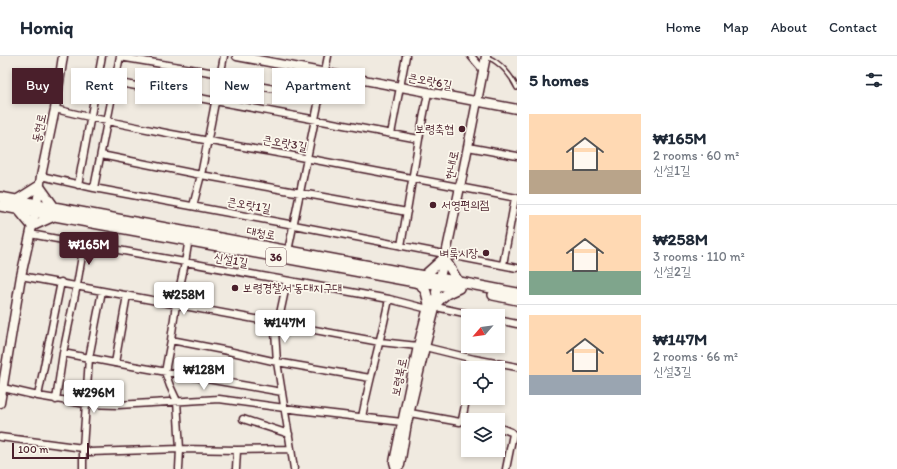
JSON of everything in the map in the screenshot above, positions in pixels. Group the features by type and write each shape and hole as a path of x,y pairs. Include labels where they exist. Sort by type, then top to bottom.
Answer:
{"main road":[{"path":"39,186 54,211 31,230 18,205 39,186"},
{"name":"대청로","path":"0,198 18,205 422,280"},
{"name":"대청로","path":"0,206 18,205"},
{"name":"대청로","path":"190,237 288,251 422,280 437,285 459,285 517,293"},
{"path":"445,256 459,285 432,306 422,280 445,256"},
{"name":"대청로","path":"459,285 517,300"}],"street":[{"name":"동현로","path":"0,402 21,276 36,208 63,56"},
{"path":"78,184 102,56"},
{"path":"222,68 224,56"},
{"name":"큰오랏6길","path":"237,56 274,59 306,68"},
{"path":"325,68 328,56"},
{"path":"391,134 406,56"},
{"path":"471,56 483,70"},
{"name":"한내로","path":"437,285 460,187 486,56"},
{"path":"118,68 120,57 210,75"},
{"name":"큰오랏6길","path":"365,81 517,109"},
{"path":"127,84 210,101"},
{"path":"401,246 428,93"},
{"path":"94,188 110,104"},
{"path":"194,206 215,104"},
{"path":"227,104 419,139"},
{"path":"288,251 318,104"},
{"name":"큰오랏3길","path":"54,109 90,118 208,141 307,158 516,198"},
{"path":"468,147 517,156"},
{"path":"101,154 406,212"},
{"name":"큰오랏1길","path":"41,176 94,188 294,225 445,256 517,268"},
{"path":"503,266 516,198"},
{"name":"신설1길","path":"31,230 84,244 461,312"},
{"path":"179,469 180,449 177,401 165,372 176,304 190,237"},
{"path":"56,400 63,353 84,244"},
{"path":"21,276 61,282 102,291 380,342 422,347 517,367"},
{"path":"287,281 275,331 277,362 294,469"},
{"path":"38,396 61,282"},
{"name":"보령북로","path":"396,469 394,462 402,422 432,306 430,298 437,285"},
{"path":"83,469 89,358 102,291"},
{"path":"115,363 127,295"},
{"path":"362,417 389,299"},
{"path":"505,321 517,324"},
{"path":"171,340 277,362 370,378"},
{"name":"보령북로","path":"396,469 400,465 422,347"},
{"path":"63,353 282,392"},
{"path":"3,388 56,400 86,404 118,405 219,399 402,422"},
{"path":"410,414 461,422"},
{"path":"243,419 289,434"},
{"path":"505,430 513,434 506,469"},
{"path":"0,436 83,448 90,452 180,449 237,450 291,448"},
{"path":"236,469 237,450"}],"lane":[{"path":"486,56 498,63 511,76 517,88"}],"place":[{"name":"보령축협","path":"462,129"},
{"name":"서영편의점","path":"433,205"},
{"name":"벼룩시장","path":"486,253"},
{"name":"보령경찰서 동대지구대","path":"235,288"}]}
